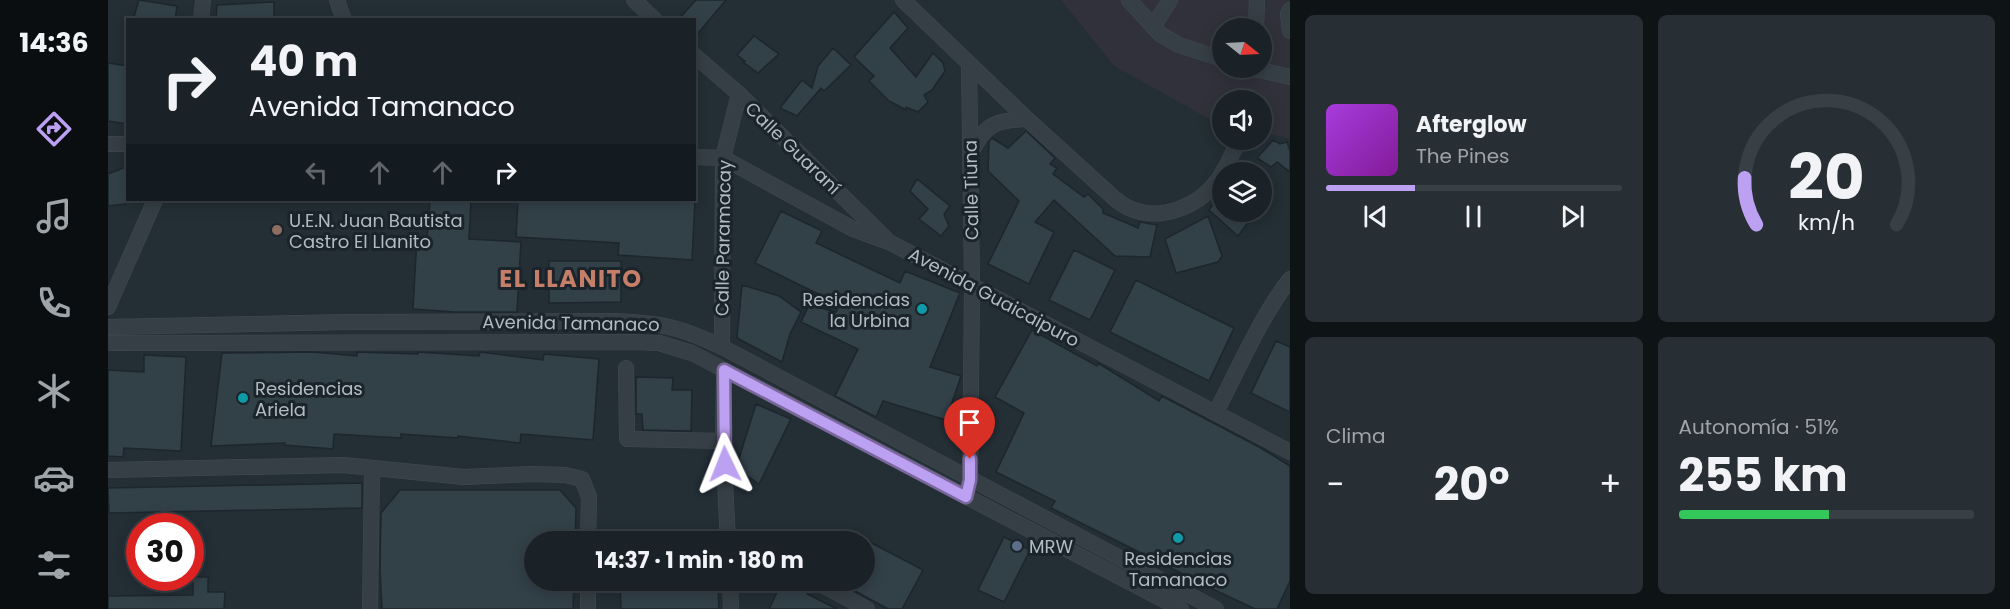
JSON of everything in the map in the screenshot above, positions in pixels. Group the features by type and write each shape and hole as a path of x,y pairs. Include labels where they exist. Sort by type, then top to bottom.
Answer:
{"street":[{"path":"201,18 203,0"},
{"path":"337,0 343,18"},
{"path":"634,0 653,18"},
{"path":"903,0 1027,119 1128,208 1141,212 1158,213 1176,210 1198,199 1216,181 1234,150"},
{"path":"1128,0 1160,34 1179,45 1212,56"},
{"path":"1153,27 1170,0"},
{"path":"1256,18 1257,0"},
{"path":"1290,10 1288,14 1290,31"},
{"name":"Calle Guaraní","path":"696,57 739,94 891,243"},
{"name":"Calle Tiuna","path":"966,497 970,480 972,287 969,63"},
{"path":"1272,73 1290,77"},
{"name":"Calle Paramacay","path":"722,347 723,158 739,94"},
{"path":"970,155 983,131 996,123 1007,120 1027,119"},
{"path":"108,144 126,144"},
{"name":"Avenida Guaicaipuro","path":"696,158 723,158 853,229 891,243 1290,452"},
{"path":"108,307 155,201"},
{"path":"1216,412 1279,294 1290,279"},
{"name":"Avenida Tamanaco","path":"108,327 348,322 644,322 675,327 722,347 1216,609"},
{"name":"Avenida Tamanaco","path":"108,343 636,342 659,343 676,347 1181,609"},
{"path":"626,368 627,439 723,441"},
{"path":"724,370 723,441 731,531"},
{"path":"108,470 344,465 464,477 565,475 582,478 589,496 588,531"},
{"path":"370,609 372,469"},
{"path":"588,591 588,609"},
{"path":"730,591 731,609"},
{"path":"833,591 867,609"}],"shaded area":[{"path":"1061,0 1290,0 1290,139 1272,134 1272,90 1212,90 1212,120 1114,66"}],"building":[{"path":"139,0 177,6 175,18 134,18"},
{"path":"696,0 726,0 696,36 696,18 680,18"},
{"path":"274,2 274,18 216,18 217,5"},
{"path":"894,12 908,28 890,48 916,77 933,53 943,63 945,71 932,90 924,95 928,102 918,112 906,107 906,110 889,101 869,81 874,76 854,57"},
{"path":"754,36 779,54 758,73 737,55"},
{"path":"833,48 851,65 824,91 821,88 797,116 780,108 802,80 812,88 818,66"},
{"path":"108,63 126,66 126,124 108,121"},
{"path":"1026,131 1055,158 1050,164 1057,168 1053,174 1084,197 1088,194 1103,209 1103,213 1138,228 1140,222 1157,225 1150,257 1115,256 1054,200 1035,222 1054,232 1029,284 988,264 1019,201 988,171 989,141 992,138 1008,148"},
{"path":"1272,141 1280,144 1287,142 1290,151 1290,172 1277,162 1272,166 1272,162 1263,162 1257,158 1264,150 1272,150"},
{"path":"126,167 125,204 108,206 108,174"},
{"path":"917,179 950,206 944,214 949,226 941,236 919,219 928,209 910,191"},
{"path":"430,201 471,201 469,239 521,242 517,312 454,312 413,309 417,237 427,238"},
{"path":"518,201 695,201 692,260 618,255 619,243 516,237"},
{"path":"781,211 822,231 816,243 900,283 905,271 960,293 930,367 961,376 946,420 883,401 876,417 835,396 858,349 801,322 809,305 836,312 839,304 755,263"},
{"path":"1208,216 1222,256 1218,262 1176,273 1165,239"},
{"path":"1222,222 1248,222 1238,236"},
{"path":"1074,250 1115,270 1090,320 1049,300"},
{"path":"549,261 621,261 621,302 549,303"},
{"path":"1136,280 1234,328 1209,381 1110,332"},
{"path":"742,285 779,296 801,312 790,334 782,362 737,338"},
{"path":"1032,330 1097,366 1098,363 1159,401 1162,396 1290,466 1290,581 1277,609 1255,609 1219,592 1051,508 1055,501 996,472 1024,413 995,397"},
{"path":"1276,341 1290,347 1290,412 1251,393"},
{"path":"313,352 357,356 357,352 418,354 418,352 479,356 480,352 543,360 544,354 599,359 593,440 521,434 520,443 458,436 458,438 401,434 401,438 334,434 333,449 284,445 285,443 211,446 222,353"},
{"path":"144,355 186,357 181,451 124,448 123,457 108,456 108,370 144,372"},
{"path":"636,377 673,378 672,390 692,390 691,431 643,430 642,414 636,414"},
{"path":"756,404 791,419 759,484 736,468"},
{"path":"362,483 362,508 109,513 108,488"},
{"path":"400,490 560,490 576,508 575,531 524,531 524,591 574,591 573,609 382,609 381,513"},
{"path":"1004,537 1030,550 1004,602 978,590"},
{"path":"875,545 923,570 902,609 888,609 855,591 875,591"},
{"path":"204,577 208,577 208,592 225,592 224,609 108,609 108,596 193,595 193,591 204,591"},
{"path":"620,591 718,591 719,609 621,609"},
{"path":"778,591 809,591 807,594 837,609 769,609"}],"place":[{"name":"U.E.N. Juan Bautista Castro El Llanito","path":"277,230"},
{"name":"Residencias la Urbina","path":"922,309"},
{"name":"Residencias Ariela","path":"243,398"},
{"name":"Residencias Tamanaco","path":"1178,538"},
{"name":"MRW","path":"1017,546"}],"district":[{"name":"EL LLANITO","path":"571,278"}],"route":[{"path":"725,464 724,370 966,497 970,480 970,459"}]}
